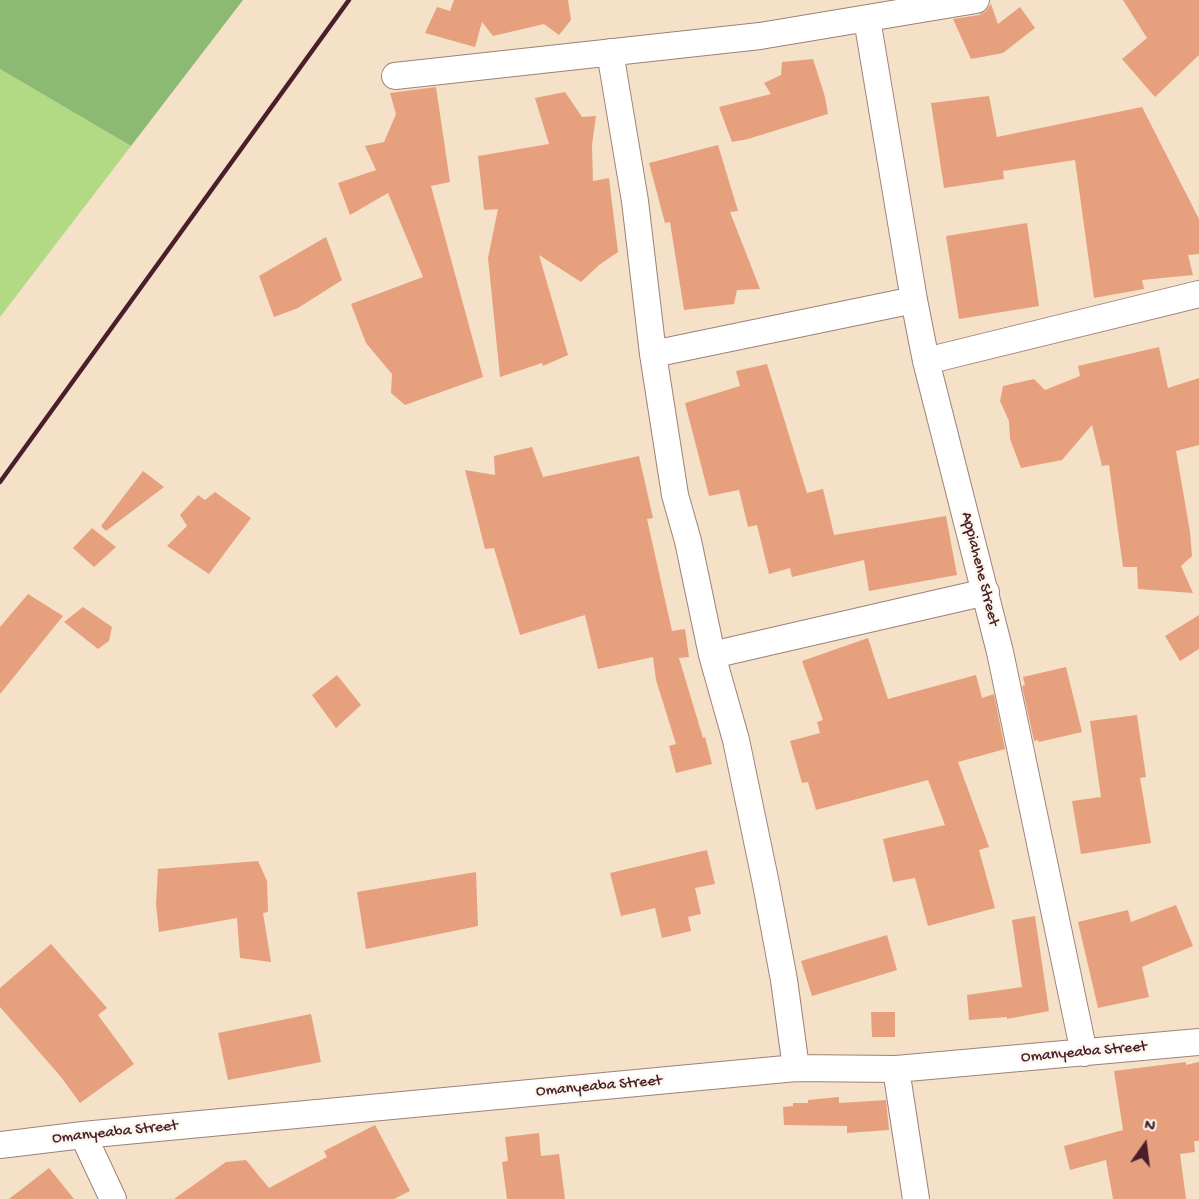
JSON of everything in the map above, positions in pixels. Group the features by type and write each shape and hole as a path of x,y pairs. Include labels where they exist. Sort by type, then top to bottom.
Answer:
{"street":[{"path":"395,76 760,36 976,0"},
{"name":"Appiahene Street","path":"867,19 926,361 986,592 1084,1053"},
{"path":"610,52 635,201 653,354 675,495 688,541 712,655 736,740 784,980 796,1068"},
{"path":"926,361 1199,294"},
{"path":"653,354 914,300"},
{"path":"712,655 986,592"},
{"name":"Omanyeaba Street","path":"0,1145 83,1135 796,1068 896,1069 1199,1042"},
{"path":"896,1069 916,1199"},
{"path":"83,1135 113,1199"}],"green space":[{"path":"0,0 243,0 131,146 0,69"},
{"path":"0,69 131,146 0,317"}],"building":[{"path":"454,0 568,0 571,20 559,35 544,24 493,36 482,22 475,47 425,33 437,7 450,11"},
{"path":"1123,0 1199,0 1199,55 1155,97 1122,59 1147,38"},
{"path":"991,4 998,24 1020,7 1035,28 1003,53 971,59 953,19 979,15"},
{"path":"813,59 828,114 732,142 719,107 771,94 764,83 781,75 782,62"},
{"path":"436,87 450,182 431,186 483,377 405,405 391,393 392,374 366,343 351,304 423,277 388,193 350,215 338,183 376,170 365,146 384,142 396,114 390,93"},
{"path":"565,92 582,117 596,116 592,145 593,181 609,178 618,252 599,265 581,282 539,255 568,355 543,366 542,363 500,377 488,258 498,209 484,210 478,156 549,144 535,98"},
{"path":"989,96 997,137 1142,107 1199,219 1199,254 1188,255 1193,275 1142,280 1144,289 1094,298 1075,160 1003,171 1004,179 944,188 931,103"},
{"path":"718,145 738,211 730,212 760,289 737,290 734,304 684,310 670,222 665,223 649,163"},
{"path":"1027,223 1039,306 959,319 946,236"},
{"path":"326,237 342,280 298,308 274,317 259,276"},
{"path":"1159,347 1168,388 1199,378 1199,445 1176,451 1192,556 1181,566 1193,593 1138,589 1137,567 1123,567 1109,465 1102,466 1092,425 1062,460 1021,468 1010,439 1009,421 1000,401 1003,386 1034,379 1045,390 1080,376 1078,366"},
{"path":"767,364 807,493 823,489 834,535 946,516 957,575 869,591 864,560 792,577 790,568 769,574 757,525 748,527 739,490 709,496 685,403 740,386 736,371"},
{"path":"532,447 543,477 639,456 653,518 647,519 672,631 685,629 689,657 679,658 712,764 676,773 669,746 676,744 656,680 653,657 598,669 585,615 520,635 494,548 485,549 465,470 495,475 494,456"},
{"path":"143,471 164,487 106,531 101,526"},
{"path":"215,492 251,518 209,574 167,546 187,526 180,515 198,495 205,500"},
{"path":"92,528 116,547 94,567 73,548"},
{"path":"28,594 63,616 0,694 0,627"},
{"path":"83,607 112,627 109,641 98,649 64,622"},
{"path":"1199,615 1199,649 1180,661 1165,636"},
{"path":"868,638 888,699 976,675 982,698 994,694 1005,749 958,762 989,847 979,850 995,908 928,926 915,878 893,882 883,839 945,825 928,780 816,810 808,782 802,783 790,741 820,733 817,722 823,720 802,661"},
{"path":"1066,667 1082,732 1039,742 1034,741 1022,686 1025,685 1023,677"},
{"path":"337,675 361,705 336,728 312,695"},
{"path":"1137,715 1146,777 1140,778 1151,843 1081,854 1072,801 1101,797 1090,721"},
{"path":"707,850 715,884 695,888 701,914 688,917 691,931 662,938 655,908 621,916 610,873"},
{"path":"258,861 267,881 268,912 263,913 271,962 240,958 237,918 159,932 156,904 158,869"},
{"path":"476,872 478,926 366,949 357,892"},
{"path":"1176,905 1193,946 1142,967 1149,997 1098,1008 1078,922 1128,910 1131,922"},
{"path":"1035,916 1049,1011 1007,1019 1007,1017 969,1020 967,995 1022,987 1012,920"},
{"path":"887,935 897,970 812,996 801,961"},
{"path":"51,944 107,1008 98,1015 134,1064 80,1103 61,1077 0,1007 0,988"},
{"path":"871,1012 895,1012 895,1037 872,1037"},
{"path":"311,1014 321,1062 228,1080 218,1033"},
{"path":"1186,1062 1186,1065 1199,1062 1199,1141 1194,1141 1195,1152 1180,1154 1186,1199 1113,1199 1106,1160 1070,1170 1064,1146 1123,1130 1114,1071"},
{"path":"839,1097 839,1103 886,1100 889,1130 847,1133 847,1126 784,1125 783,1107 793,1106 793,1103 808,1103 808,1100"},
{"path":"375,1125 410,1191 394,1199 174,1199 226,1162 246,1160 269,1188 327,1157 324,1151"},
{"path":"539,1133 541,1156 559,1154 565,1199 507,1199 502,1162 508,1161 505,1137"},
{"path":"49,1168 74,1199 9,1199"}],"railway":[{"path":"0,482 349,0"}]}
